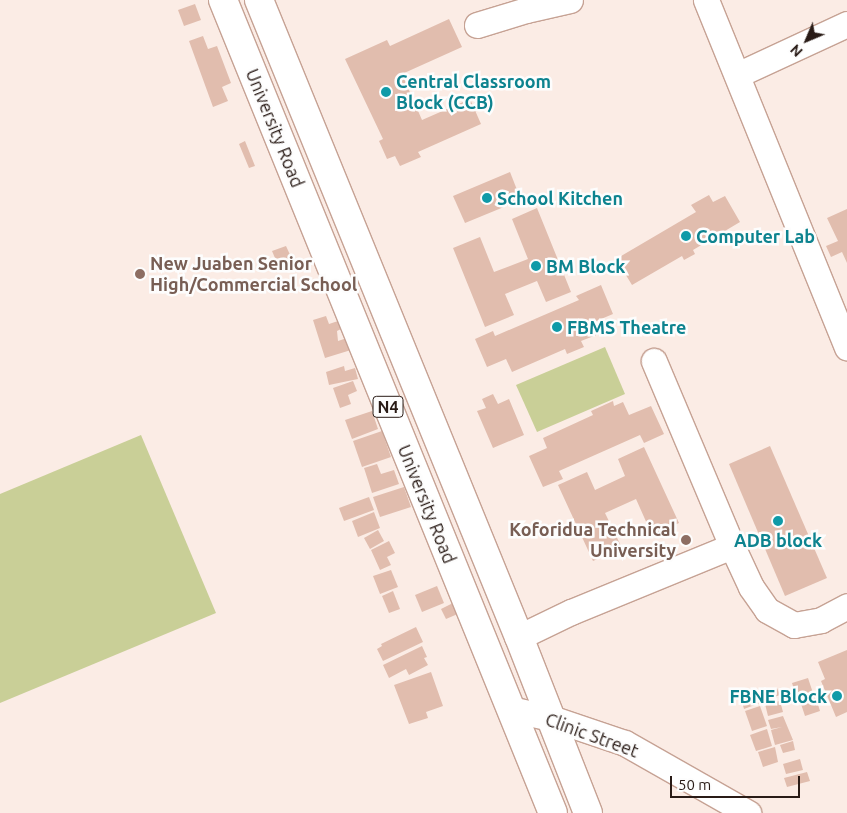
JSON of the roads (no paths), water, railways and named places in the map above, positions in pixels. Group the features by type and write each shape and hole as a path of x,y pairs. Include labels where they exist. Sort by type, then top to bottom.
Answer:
{"highway":[{"name":"University Road","path":"223,0 552,813"},
{"name":"University Road","path":"259,0 519,637 588,813"}],"street":[{"path":"477,25 526,10 570,0"},
{"path":"706,0 847,347"},
{"path":"736,75 847,24"},
{"path":"654,361 732,546 751,586 767,610 794,625 821,620 847,606"},
{"path":"519,637 572,612 732,546"},
{"name":"Clinic Street","path":"510,709 551,718 625,743 748,813"}],"place":[{"name":"Central Classroom Block (CCB)","path":"386,92"},
{"name":"School Kitchen","path":"487,198"},
{"name":"Computer Lab","path":"686,236"},
{"name":"BM Block","path":"536,266"},
{"name":"New Juaben Senior High/Commercial School","path":"140,274"},
{"name":"FBMS Theatre","path":"557,327"},
{"name":"ADB block","path":"778,521"},
{"name":"Koforidua Technical University","path":"686,540"},
{"name":"FBNE Block","path":"837,696"}]}
